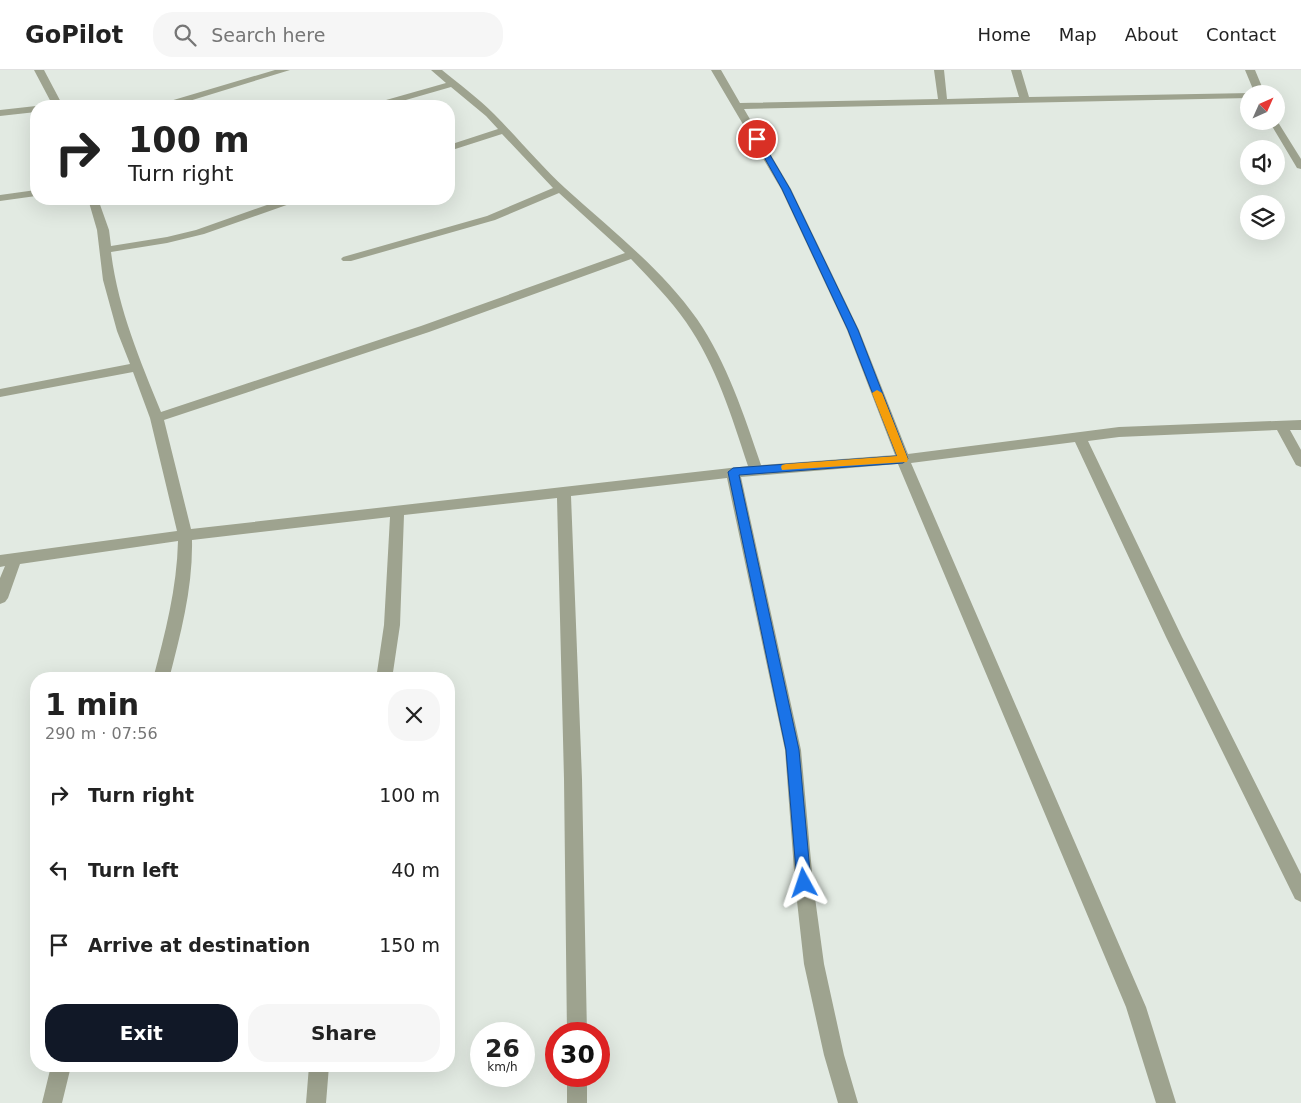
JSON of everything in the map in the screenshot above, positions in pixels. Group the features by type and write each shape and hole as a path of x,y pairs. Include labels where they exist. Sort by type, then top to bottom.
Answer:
{"street":[{"path":"39,70 54,100"},
{"path":"183,100 285,70"},
{"path":"436,70 490,114 560,189 633,254 669,292 692,321 715,361 736,409 756,470"},
{"path":"716,70 786,189 853,330 903,459 1105,930 1136,1007 1166,1103"},
{"path":"939,70 942,102"},
{"path":"1016,70 1025,100"},
{"path":"1250,70 1256,85"},
{"path":"396,100 453,84"},
{"path":"738,106 1240,95"},
{"path":"0,113 30,110"},
{"path":"455,146 504,130"},
{"path":"1279,130 1301,166"},
{"path":"347,259 491,218 560,189"},
{"path":"0,198 30,194"},
{"path":"95,205 103,230 109,280 123,331 157,418 185,535 186,567 175,625 163,672"},
{"path":"105,250 167,240 200,232 277,205"},
{"path":"157,418 434,326 633,254"},
{"path":"0,393 138,367"},
{"path":"0,598 7,560 185,535 733,472 903,459 1119,432 1301,424"},
{"path":"1281,425 1301,462"},
{"path":"1079,436 1174,638 1301,893"},
{"path":"733,472 792,750 804,883 814,964 834,1055 848,1103"},
{"path":"564,491 573,779 577,1022"},
{"path":"385,672 392,625 397,510"},
{"path":"52,1103 60,1072"},
{"path":"316,1103 319,1072"},
{"path":"577,1087 577,1103"}],"slow traffic":[{"path":"786,467 903,459 877,393"}],"route":[{"path":"757,139 786,189 853,330 903,459 733,472 792,750 804,883"}]}
